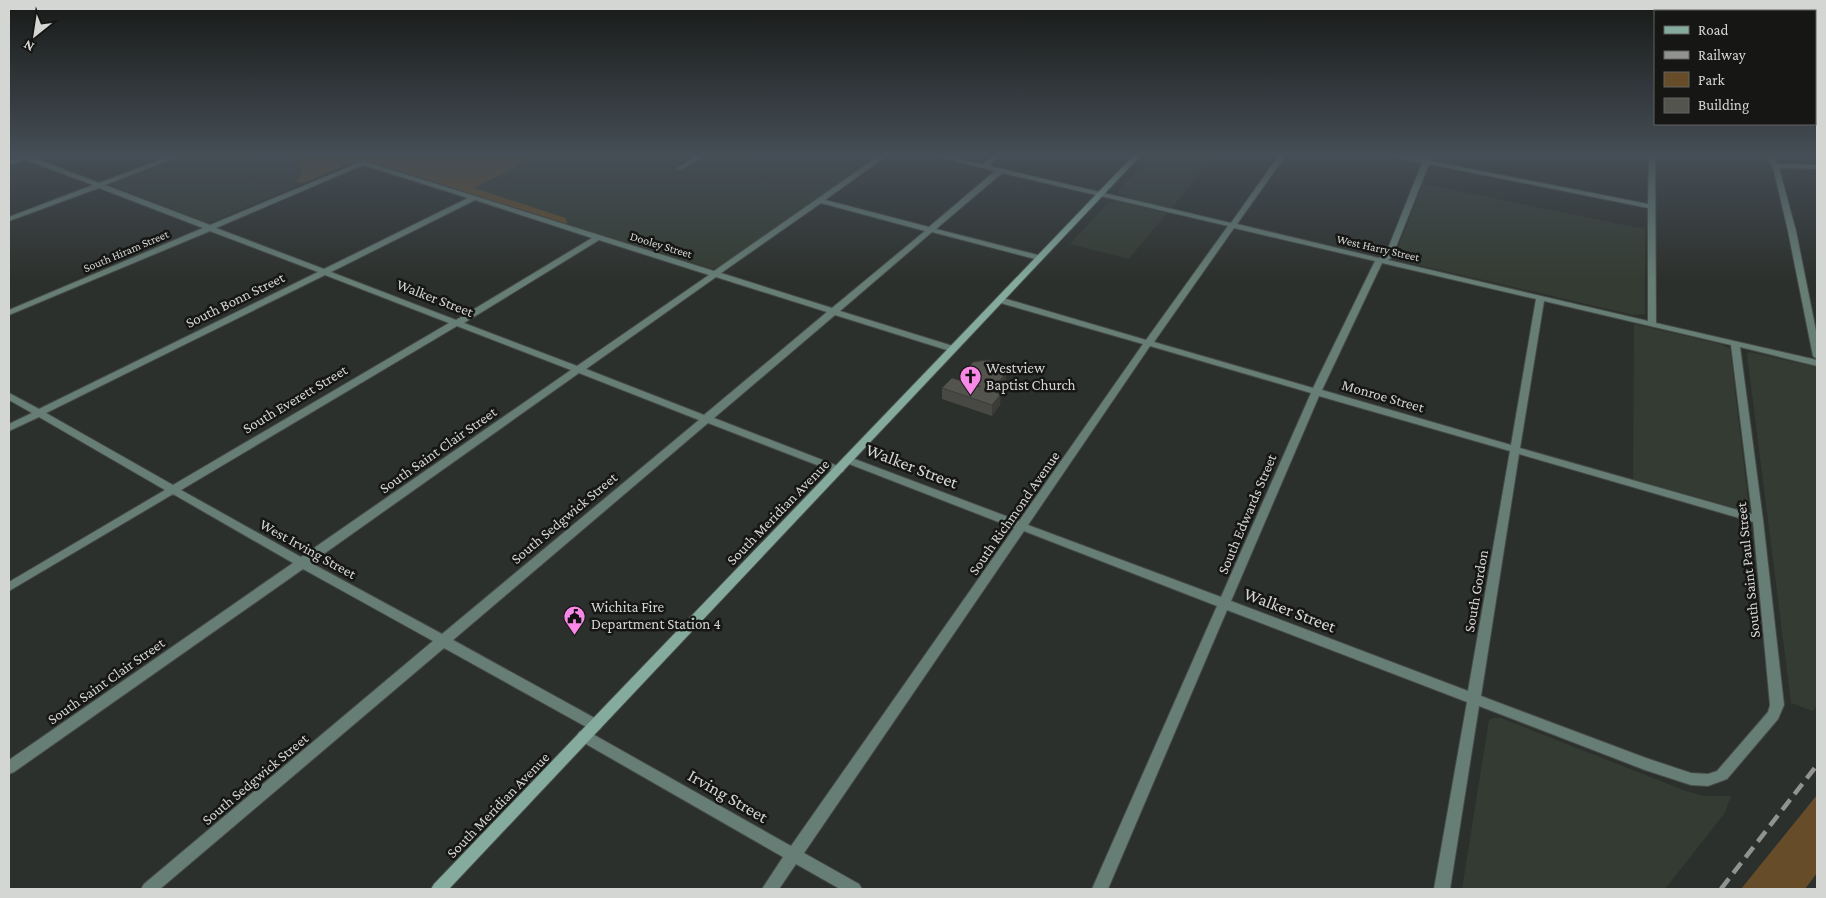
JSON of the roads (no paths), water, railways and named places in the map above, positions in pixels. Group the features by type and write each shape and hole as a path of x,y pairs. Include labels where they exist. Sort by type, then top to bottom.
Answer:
{"main road":[{"name":"South Meridian Avenue","path":"439,889 1099,197"}],"street":[{"path":"9,219 69,197"},
{"name":"Walker Street","path":"128,197 839,470"},
{"name":"South Hiram Street","path":"9,313 283,197"},
{"name":"Dooley Street","path":"471,197 953,349"},
{"name":"South Saint Clair Street","path":"9,768 826,197"},
{"name":"South Sedgwick Street","path":"149,889 970,197"},
{"name":"West Harry Street","path":"1114,197 1817,363"},
{"name":"South Richmond Avenue","path":"770,889 1149,343 1254,197"},
{"name":"South Edwards Street","path":"1100,889 1316,392 1380,260 1388,256 1412,197"},
{"path":"1605,197 1652,207"},
{"path":"1652,197 1652,324"},
{"path":"1783,197 1792,231 1817,356"},
{"name":"South Bonn Street","path":"9,428 474,198"},
{"path":"820,201 1039,258"},
{"name":"South Everett Street","path":"9,587 457,323 598,237"},
{"name":"South Gordon","path":"1442,889 1540,298"},
{"name":"Monroe Street","path":"1000,300 1758,520"},
{"name":"South Saint Paul Street","path":"1722,775 1773,715 1777,705 1758,520 1735,344"},
{"name":"West Irving Street","path":"9,396 302,563 595,725"},
{"name":"Walker Street","path":"848,460 1646,764 1691,779 1708,780 1722,775"},
{"name":"Irving Street","path":"584,736 854,889"}],"railway":[{"path":"1721,889 1817,765"}],"place":[{"name":"Westview Baptist Church","path":"970,396"},
{"name":"Wichita Fire Department Station 4","path":"575,635"}]}
